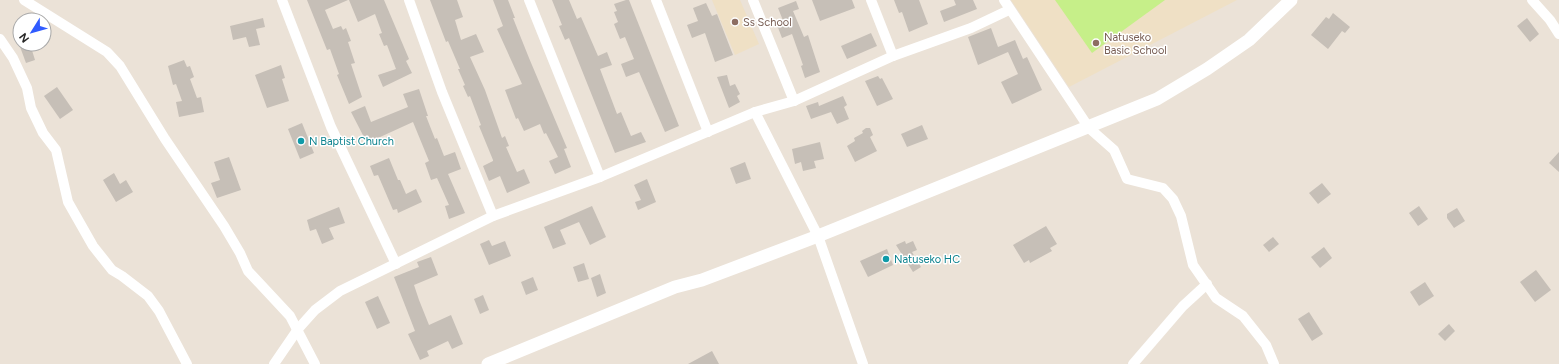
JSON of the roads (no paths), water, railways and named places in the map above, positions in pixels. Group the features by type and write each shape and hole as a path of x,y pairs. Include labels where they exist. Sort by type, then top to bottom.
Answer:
{"street":[{"path":"24,0 107,52 120,66 165,140 224,226 240,253 248,271 258,283 281,304 298,329 315,364"},
{"path":"282,0 332,127 396,264"},
{"path":"409,0 442,92 493,216"},
{"path":"529,0 600,177"},
{"path":"656,0 708,132"},
{"path":"753,0 794,101"},
{"path":"871,0 892,56"},
{"path":"1004,0 1009,10 1089,128 1114,150 1127,179 1163,188 1173,199 1181,216 1193,264 1216,298 1243,316 1266,345 1274,364"},
{"path":"488,364 676,287 702,280 818,236 1089,128 1157,99 1207,69 1249,40 1291,0"},
{"path":"1532,0 1550,20 1559,34"},
{"path":"274,364 298,329 315,310 340,291 493,216 600,177 756,112 794,101 892,56 971,28 1009,10"},
{"path":"0,39 13,58 27,88 31,108 43,133 56,150 68,202 93,246 112,270 148,296 159,311 187,364"},
{"path":"756,112 818,236 863,364"},
{"path":"1133,364 1183,306 1207,284"}],"place":[{"name":"Ss School","path":"735,22"},
{"name":"Natuseko Basic School","path":"1096,43"},
{"name":"N Baptist Church","path":"301,141"},
{"name":"Natuseko HC","path":"886,259"}]}
